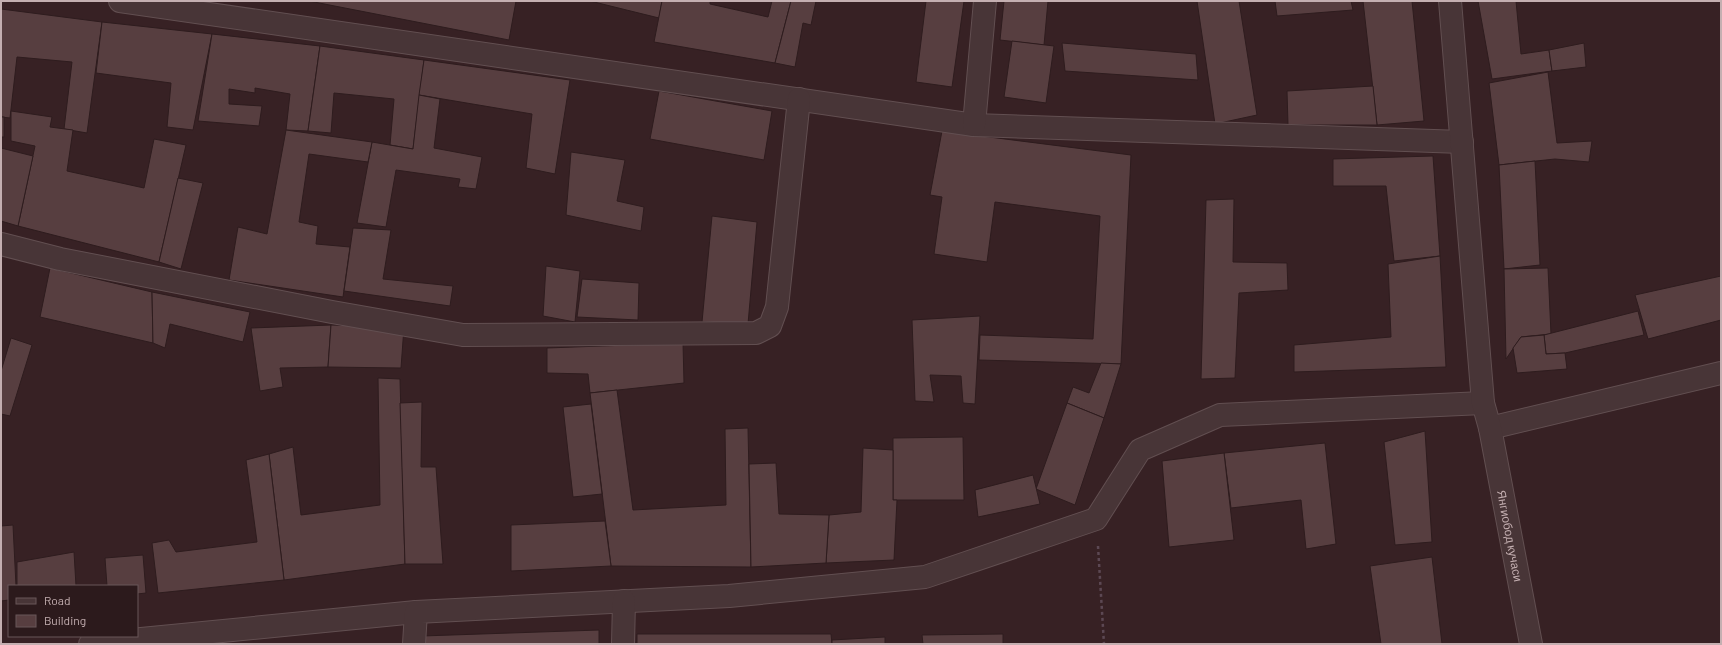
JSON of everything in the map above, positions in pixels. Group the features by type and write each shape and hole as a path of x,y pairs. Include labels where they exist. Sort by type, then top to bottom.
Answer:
{"street":[{"path":"120,1 974,125 1462,142"},
{"path":"974,125 985,1"},
{"name":"Янгиобод кучаси","path":"1450,1 1483,403 1490,428 1531,644"},
{"path":"1,244 60,259 332,312 463,335 756,333 770,326 776,307 799,99"},
{"path":"1490,428 1721,373"},
{"path":"90,644 416,612 728,596 925,577 1096,519 1140,450 1220,415 1483,403"},
{"path":"623,644 624,601"},
{"path":"414,644 416,612"}],"path":[{"path":"1096,519 1104,644"}],"building":[{"path":"309,1 516,1 509,40"},
{"path":"590,1 662,1 659,18"},
{"path":"662,1 710,1 710,4 768,17 772,1 791,1 775,63 654,42"},
{"path":"791,1 816,1 811,25 803,23 795,67 775,63"},
{"path":"926,1 964,1 952,87 916,82"},
{"path":"1004,1 1048,1 1044,45 1000,40"},
{"path":"1197,1 1239,1 1257,115 1215,124"},
{"path":"1275,1 1351,1 1353,10 1277,16"},
{"path":"1363,1 1412,1 1424,121 1377,125"},
{"path":"1478,1 1516,1 1521,54 1549,50 1552,71 1492,79"},
{"path":"1,9 102,22 87,133 64,129 72,62 17,57 10,118 1,117"},
{"path":"102,22 212,34 193,130 167,127 171,83 96,73"},
{"path":"212,34 320,46 308,131 286,130 290,94 255,88 255,93 229,89 229,104 262,106 259,126 198,121"},
{"path":"1012,41 1054,46 1046,103 1004,97"},
{"path":"1062,43 1196,54 1198,80 1065,71"},
{"path":"1584,43 1586,67 1552,71 1549,50"},
{"path":"320,46 424,60 413,149 390,145 394,99 334,93 331,133 308,131"},
{"path":"424,60 570,80 555,174 526,168 532,114 419,95"},
{"path":"1548,72 1557,143 1592,141 1589,162 1555,159 1499,165 1489,83"},
{"path":"1373,86 1377,125 1288,125 1287,91"},
{"path":"659,91 772,111 764,160 650,139"},
{"path":"419,95 440,99 434,148 482,157 476,189 458,187 460,179 396,170 386,227 357,223 372,142 413,149"},
{"path":"11,111 52,117 50,127 73,130 67,171 144,188 154,139 186,145 159,262 18,226 35,146 11,141"},
{"path":"1,117 4,117 4,137 1,137"},
{"path":"286,130 372,142 368,162 309,154 299,222 318,226 316,244 350,247 343,297 229,280 238,227 267,234"},
{"path":"942,131 1131,155 1121,364 979,360 980,335 1093,339 1100,216 995,202 987,262 934,254 942,197 930,195"},
{"path":"1,148 33,156 18,226 1,221"},
{"path":"571,152 625,160 617,201 644,207 641,231 566,215"},
{"path":"1433,156 1440,256 1394,261 1386,186 1333,186 1333,159"},
{"path":"1535,161 1540,265 1504,269 1499,165"},
{"path":"178,178 203,183 181,269 159,262"},
{"path":"1234,199 1233,262 1287,263 1288,290 1239,293 1235,378 1201,379 1206,200"},
{"path":"712,216 757,222 748,324 702,322"},
{"path":"353,228 391,230 383,279 453,286 450,306 344,291"},
{"path":"1440,256 1446,367 1294,372 1294,345 1391,337 1388,264"},
{"path":"546,266 580,271 575,322 543,316"},
{"path":"50,268 152,292 153,343 40,317"},
{"path":"1548,268 1551,334 1521,337 1506,359 1504,269"},
{"path":"1721,276 1721,320 1648,339 1635,295"},
{"path":"582,279 639,283 638,320 577,317"},
{"path":"152,292 250,312 243,342 170,324 165,348 153,343"},
{"path":"1638,311 1644,335 1565,353 1546,354 1544,335"},
{"path":"980,316 975,404 963,403 961,376 930,375 934,402 915,401 912,320"},
{"path":"331,325 328,367 280,368 283,387 260,391 251,328"},
{"path":"331,325 404,327 401,368 328,367"},
{"path":"1544,335 1546,354 1565,353 1567,369 1517,373 1513,348 1521,337"},
{"path":"11,338 32,345 10,416 1,414 1,371"},
{"path":"683,343 684,383 590,393 588,374 547,373 547,348"},
{"path":"1101,363 1121,364 1104,418 1067,403 1073,387 1089,393"},
{"path":"378,378 400,379 405,564 284,580 269,454 293,447 301,515 380,505"},
{"path":"617,390 633,510 726,505 725,429 748,428 751,567 611,566 590,393"},
{"path":"422,402 421,467 436,467 443,564 405,564 400,403"},
{"path":"1067,403 1104,418 1075,505 1036,489"},
{"path":"591,404 602,494 573,497 563,407"},
{"path":"1425,431 1432,542 1395,545 1384,442"},
{"path":"963,437 964,500 893,500 893,438"},
{"path":"1325,443 1336,544 1306,549 1301,500 1231,508 1224,453"},
{"path":"863,448 893,450 893,500 897,500 894,560 826,563 829,515 861,512"},
{"path":"1224,453 1234,540 1169,547 1162,461"},
{"path":"269,454 284,580 158,593 152,543 169,540 176,552 257,542 246,460"},
{"path":"776,463 779,514 829,515 826,563 751,567 749,464"},
{"path":"1033,475 1040,504 978,517 975,490"},
{"path":"605,521 611,566 511,571 511,525"},
{"path":"13,525 16,585 8,585 8,600 1,601 1,526"},
{"path":"74,552 76,585 17,585 17,562"},
{"path":"143,555 146,593 138,594 138,585 107,585 105,558"},
{"path":"1432,557 1442,644 1381,644 1370,566"},
{"path":"599,630 599,644 422,644 422,636"},
{"path":"637,634 831,634 832,644 637,644"},
{"path":"1003,634 1003,644 923,644 922,635"},
{"path":"885,637 885,644 832,644 832,640"}]}
